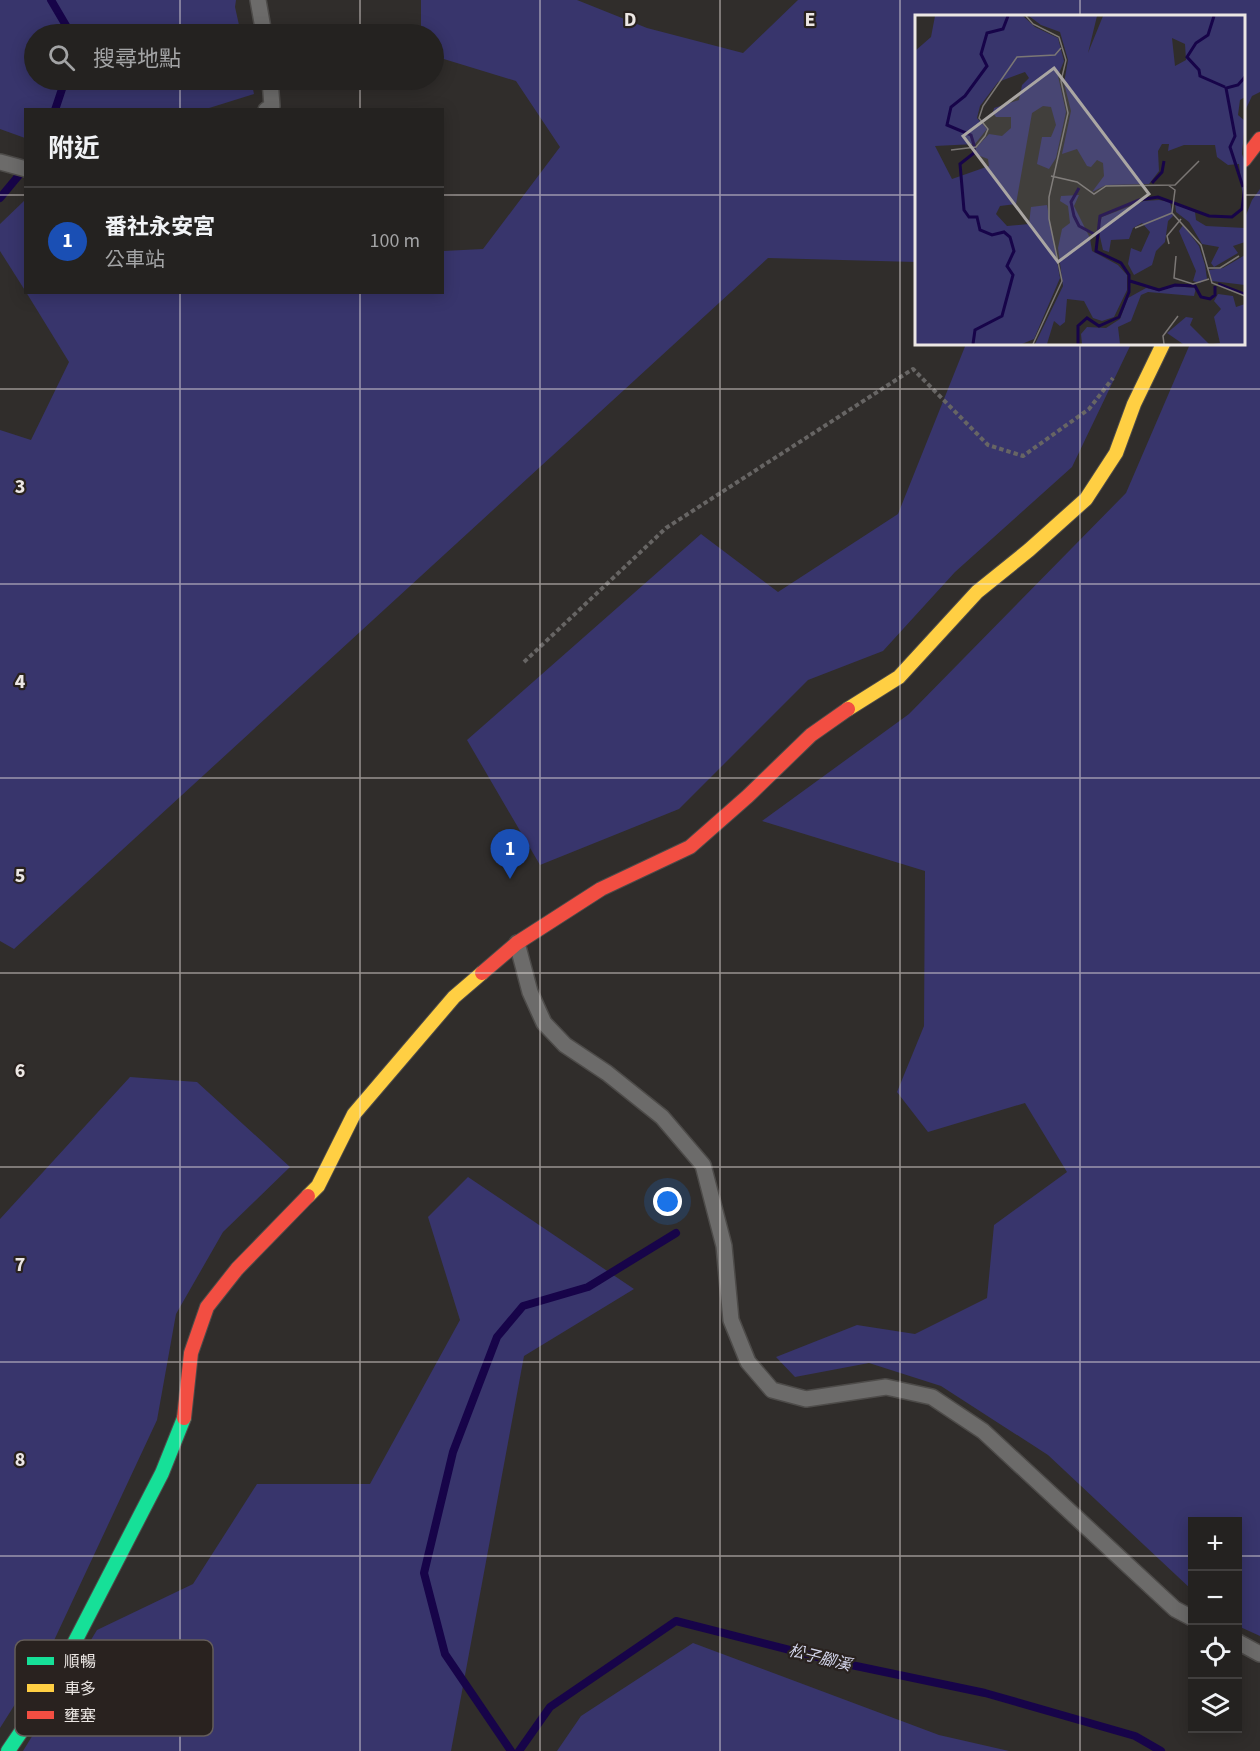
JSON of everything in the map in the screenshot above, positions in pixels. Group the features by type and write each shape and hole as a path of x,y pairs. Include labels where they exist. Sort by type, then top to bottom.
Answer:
{"street":[{"path":"1245,159 1260,139"},
{"path":"76,1640 162,1473 185,1414 191,1353 207,1306 237,1269 318,1186 354,1114 454,997 517,944 601,889 690,847 748,796 811,735 854,704 899,677 977,592 1086,499 1116,453 1134,404 1163,345"},
{"path":"8,1751 18,1736"}],"lane":[{"path":"258,0 262,24"},
{"path":"269,108 272,106 271,90"},
{"path":"0,162 24,168"},
{"path":"517,944 530,992 544,1023 565,1045 607,1073 662,1117 703,1165 724,1246 731,1320 748,1362 772,1390 806,1399 886,1387 932,1397 983,1431 1175,1609 1188,1616"},
{"path":"1242,1644 1260,1654"}],"path":[{"path":"524,662 666,528 913,369 988,445 1023,456 1089,409 1115,376"}],"shaded area":[{"path":"0,0 236,0 239,24 24,24 24,90 253,90 254,94 209,108 24,108 24,138 0,129"},
{"path":"421,0 577,0 647,28 743,53 798,0 1260,0 1260,92 1252,96 1245,111 1245,15 915,15 915,262 768,258 14,949 0,941 0,430 31,440 69,362 27,294 444,294 444,251 483,249 560,147 516,81 444,59 444,24 421,24"},
{"path":"1260,189 1260,1636 1242,1628 1242,1517 1188,1517 1188,1586 1048,1455 941,1386 869,1363 795,1377 776,1357 857,1325 915,1334 987,1298 994,1225 1067,1172 1025,1103 928,1132 897,1092 924,1026 925,871 762,821 909,714 1126,493 1190,345 1245,345 1245,218 1252,200"},
{"path":"24,201 24,289 0,251 0,224"},
{"path":"966,345 1131,345 1072,467 955,572 883,651 808,680 679,809 540,865 467,740 701,534 778,592 898,514"},
{"path":"130,1077 197,1082 290,1167 223,1232 176,1314 157,1420 54,1640 15,1640 15,1704 0,1728 0,1219"},
{"path":"468,1177 634,1289 524,1356 451,1751 23,1751 32,1736 213,1736 213,1640 91,1640 97,1630 193,1584 257,1484 370,1484 460,1320 428,1217"},
{"path":"693,1643 939,1735 1009,1751 557,1751 581,1716"}],"waterway":[{"path":"51,0 65,24"},
{"path":"56,108 62,90"},
{"path":"0,198 24,169"},
{"path":"511,1751 445,1654 424,1573 453,1452 497,1337 523,1306 588,1287 676,1233"},
{"name":"松子腳溪","path":"519,1751 550,1707 676,1621 837,1662 985,1693 1135,1736 1161,1751"}],"traffic: fast":[{"path":"76,1640 162,1473 184,1418"},
{"path":"8,1751 18,1736"}],"traffic: slow":[{"path":"848,709 899,677 977,592 1029,550 1086,499 1116,453 1134,404 1163,345"},
{"path":"308,1196 318,1186 354,1114 454,997 482,973"}],"traffic: jam":[{"path":"1245,159 1260,139"},
{"path":"482,973 517,943 601,889 690,847 748,796 811,735 848,709"},
{"path":"184,1418 191,1353 207,1307 237,1269 308,1196"}],"place":[{"name":"番社永安宮","path":"510,879"}]}
